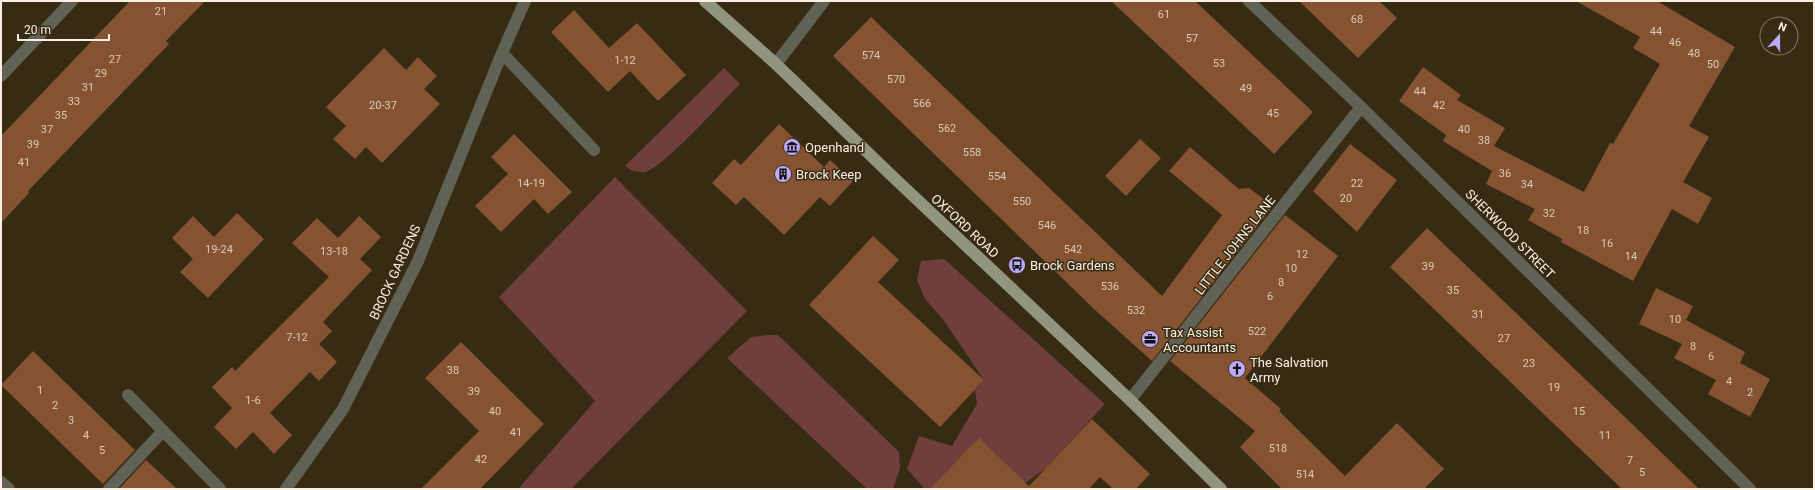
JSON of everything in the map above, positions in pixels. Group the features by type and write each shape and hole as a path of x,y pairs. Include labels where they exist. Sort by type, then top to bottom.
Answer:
{"main road":[{"name":"OXFORD ROAD","path":"705,1 776,64 890,175 1130,400 1221,489"}],"street":[{"path":"1,76 72,1"},
{"name":"BROCK GARDENS","path":"286,489 343,409 418,262 502,53 525,1"},
{"path":"776,64 824,1"},
{"name":"SHERWOOD STREET","path":"1248,1 1361,107 1750,489"},
{"path":"502,53 594,150"},
{"name":"LITTLE JOHNS LANE","path":"1130,400 1361,107"},
{"path":"128,395 162,432 220,489"},
{"path":"109,489 162,432"},
{"path":"1,482 8,489"}],"shaded area":[{"path":"724,68 740,84 693,133 665,159 645,172 632,170 625,166"},
{"path":"615,177 747,311 571,489 518,489 595,401 499,297"},
{"path":"944,259 1105,404 1045,469 1025,483 925,489 907,469 919,436 952,446 977,404 975,390 984,380 942,318 925,299 917,280 921,261"},
{"path":"778,335 899,452 900,468 893,489 867,489 727,358 751,337"}],"building":[{"path":"130,1 205,1 166,41 169,44 28,191 29,193 1,223 1,136"},
{"path":"1111,1 1195,1 1313,112 1274,154"},
{"path":"1299,1 1379,1 1397,18 1358,58"},
{"path":"1576,1 1657,1 1735,47 1689,126 1709,137 1683,182 1712,198 1698,224 1672,209 1633,281 1561,242 1562,239 1528,220 1535,209 1486,184 1492,171 1443,141 1446,135 1399,101 1423,67 1461,95 1457,100 1505,128 1494,146 1584,192 1610,143 1613,144 1660,64 1633,48 1640,37"},
{"path":"574,10 609,48 637,23 686,75 658,101 630,71 608,92 551,32"},
{"path":"871,17 1162,296 1222,215 1169,171 1190,147 1239,189 1249,188 1273,206 1152,361 1094,309 833,56"},
{"path":"384,48 406,70 418,57 437,76 424,89 440,104 382,163 366,147 355,159 333,139 346,126 326,107"},
{"name":"Brock Keep","path":"779,124 824,167 830,160 853,181 830,206 820,197 784,235 744,197 736,205 712,183 734,159 741,165"},
{"path":"514,134 572,192 548,214 534,199 501,232 475,206 508,174 491,157"},
{"path":"1140,139 1161,158 1126,196 1105,176"},
{"path":"1350,144 1397,180 1357,232 1313,191"},
{"path":"237,213 264,239 208,298 180,272 193,259 172,238 193,216 214,237"},
{"path":"1285,215 1338,256 1245,378 1281,409 1279,411 1345,476 1397,423 1444,469 1424,489 1282,489 1240,447 1255,431 1170,361"},
{"path":"359,216 381,237 360,259 372,270 323,322 332,331 319,344 337,362 319,381 310,372 270,413 292,435 274,454 253,432 236,449 214,427 232,408 212,387 232,367 235,371 329,277 292,243 317,218 338,238"},
{"path":"1427,228 1699,489 1622,489 1390,267"},
{"path":"873,236 899,260 878,282 984,380 940,427 809,305"},
{"path":"1656,288 1693,306 1686,320 1745,352 1740,363 1770,379 1750,417 1708,394 1716,380 1674,358 1682,344 1639,324"},
{"path":"461,342 544,424 480,489 421,489 479,431 425,378"},
{"path":"33,351 135,450 103,484 1,385"},
{"path":"1092,419 1150,474 1136,489 1113,489 1100,477 1089,489 930,489 979,438 1029,486"},
{"path":"146,460 177,489 119,489"}],"place":[{"name":"Openhand","path":"792,147"},
{"name":"Brock Keep","path":"783,174"},
{"name":"Brock Gardens","path":"1017,265"},
{"name":"Tax Assist Accountants","path":"1150,339"},
{"name":"The Salvation Army","path":"1237,369"}]}
